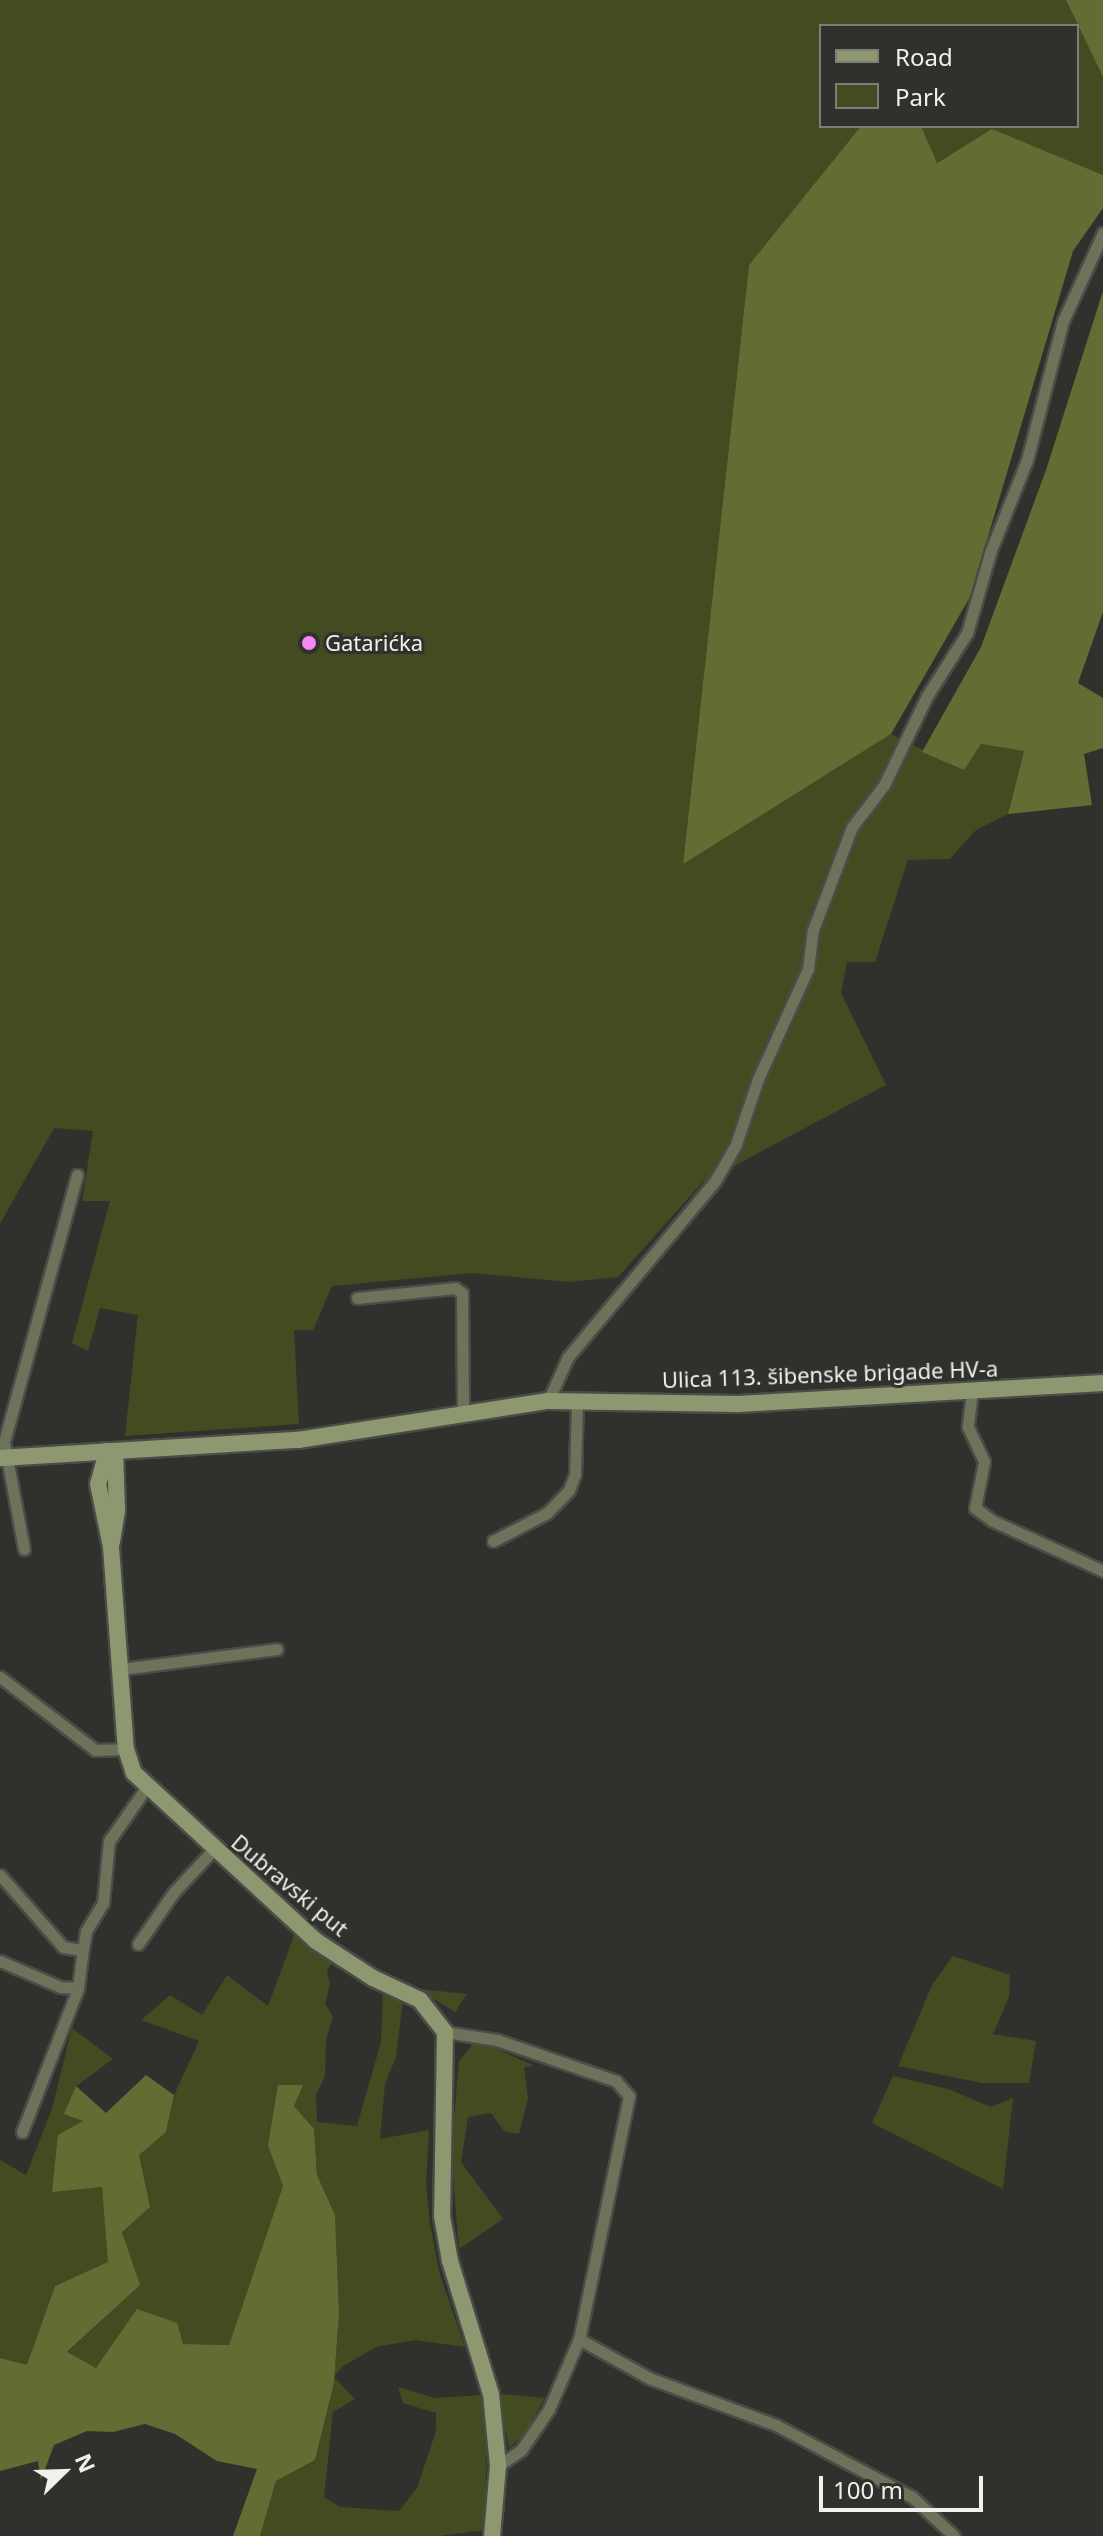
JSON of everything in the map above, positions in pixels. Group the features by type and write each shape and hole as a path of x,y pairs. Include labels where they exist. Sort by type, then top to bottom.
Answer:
{"main road":[{"name":"Ulica 113. šibenske brigade HV-a","path":"2,1458 298,1440 463,1411 548,1401 738,1404 1103,1383"},
{"name":"Dubravski put","path":"111,1451 98,1484 111,1547 126,1749 146,1788 316,1941 373,1978 420,2000 445,2032"},
{"name":"Dubravski put","path":"111,1451 117,1510 111,1547"},
{"path":"51,1455 74,1462 98,1484"},
{"path":"445,2032 449,2058 440,2176 442,2216 450,2261 491,2394 498,2466 492,2536"}],"street":[{"path":"548,1401 568,1357 715,1181 735,1147 758,1079 808,969 813,930 852,827 884,785 927,696 967,633 991,550 1027,460 1063,321 1103,233"},
{"path":"24,1549 2,1458 8,1422 77,1175"},
{"path":"357,1298 455,1288 462,1293 463,1411"},
{"path":"972,1392 968,1427 984,1462 975,1508 993,1521 1103,1571"},
{"path":"493,1541 547,1513 569,1490 575,1474 577,1402"},
{"path":"121,1669 277,1649"},
{"path":"0,1677 95,1750 126,1749"},
{"path":"22,2132 78,1988 86,1931 103,1903 109,1841 146,1788"},
{"path":"138,1944 174,1892 214,1849"},
{"path":"0,1875 63,1947 83,1950"},
{"path":"0,1961 60,1987 78,1988"},
{"path":"445,2032 497,2040 616,2081 629,2096 579,2339 549,2409 521,2450 498,2466"},
{"path":"579,2339 649,2378 776,2425 912,2497 947,2534"}],"green space":[{"path":"0,0 1066,0 1078,24 819,24 819,128 859,128 749,265 683,863 891,734 963,770 981,744 1024,750 1008,814 976,830 950,859 908,860 875,962 847,962 841,993 886,1085 702,1183 618,1277 569,1282 472,1273 332,1286 313,1330 294,1330 299,1424 125,1436 138,1315 100,1308 88,1351 72,1343 110,1201 82,1201 93,1131 54,1128 0,1224"},
{"path":"1066,0 1103,0 1103,77 1079,24"},
{"path":"1079,27 1103,77 1103,175 992,130 936,163 922,128 1079,128"},
{"path":"859,128 922,128 937,163 992,129 1103,175 1103,208 1073,251 970,597 891,734 683,864 749,265"},
{"path":"1103,291 1103,612 1078,683 1103,698 1103,748 1084,754 1092,805 1008,814 1024,751 981,744 964,770 922,752 981,647 1046,470"},
{"path":"295,1933 333,1961 327,1970 330,1984 325,2004 333,2017 326,2040 325,2076 316,2095 317,2122 357,2126 381,2042 383,1990 403,2000 396,2057 385,2084 380,2139 429,2130 426,2184 430,2224 440,2275 465,2347 415,2340 376,2347 342,2367 334,2376 339,2313 335,2215 317,2175 314,2129 294,2106 302,2085 268,2146 283,2186 229,2345 182,2344 96,2368 67,2353 139,2285 122,2231 149,2206 139,2154 166,2132 174,2095 199,2041 141,2020 170,1995 202,2015 227,1975 268,2006"},
{"path":"953,1956 1010,1975 1009,1997 993,2034 1036,2041 1029,2083 982,2083 898,2066 932,1985"},
{"path":"418,1989 467,1994 455,2012"},
{"path":"72,2028 113,2059 76,2086 84,2121 52,2191 102,2187 109,2263 55,2286 27,2366 0,2358 0,2160 26,2175 52,2109"},
{"path":"476,2040 533,2065 524,2068 528,2098 519,2134 504,2131 491,2113 468,2117 461,2162 503,2219 459,2249 451,2153 459,2061"},
{"path":"146,2075 174,2095 166,2132 139,2155 150,2207 122,2232 140,2285 67,2352 96,2368 137,2309 177,2323 183,2344 229,2345 283,2186 268,2146 278,2085 303,2085 294,2106 314,2129 317,2175 335,2215 339,2313 334,2383 315,2460 276,2481 260,2536 233,2536 257,2469 217,2461 175,2434 145,2424 113,2432 87,2431 54,2445 41,2480 38,2461 0,2471 0,2358 27,2365 55,2286 108,2262 102,2187 52,2192 58,2135 83,2121 64,2114 76,2086 106,2113"},
{"path":"893,2076 948,2089 991,2107 1013,2098 1003,2189 872,2123"},
{"path":"495,2376 501,2394 545,2398 523,2436 509,2448"},
{"path":"334,2377 355,2399 333,2412 324,2497 340,2507 399,2511 417,2488 436,2431 436,2413 403,2403 398,2387 434,2398 481,2395 487,2434 485,2530 439,2536 260,2536 276,2481 315,2460"}],"place":[{"name":"Gatarićka","path":"309,643"}]}
